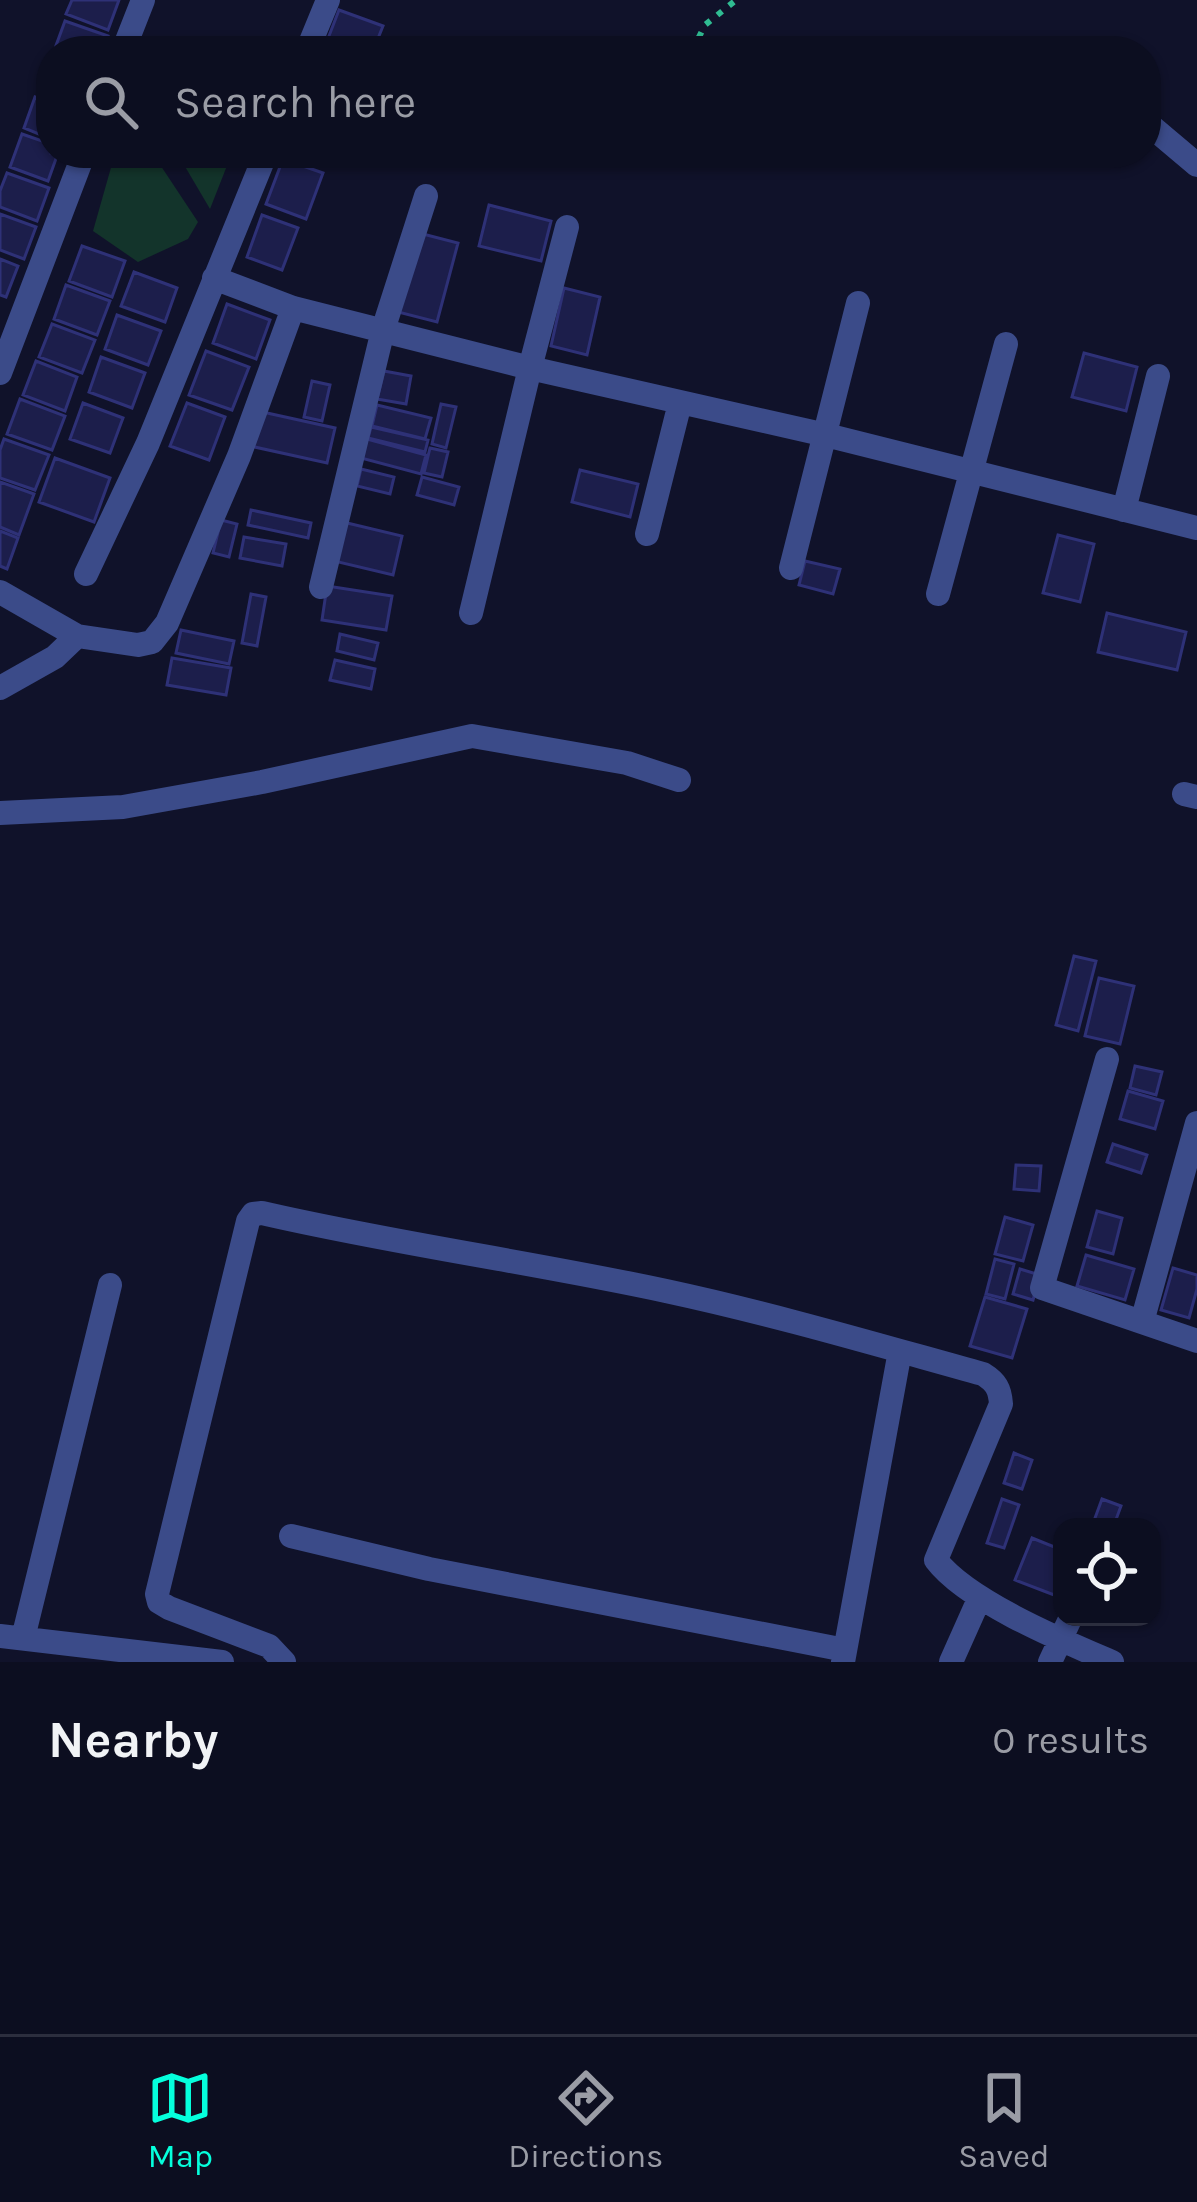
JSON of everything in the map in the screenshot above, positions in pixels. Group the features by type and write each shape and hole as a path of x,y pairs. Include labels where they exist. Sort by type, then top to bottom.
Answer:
{"street":[{"path":"129,36 142,0"},
{"path":"313,36 328,0"},
{"path":"1161,135 1197,165"},
{"path":"0,373 78,168"},
{"path":"86,574 148,443 260,168"},
{"path":"321,586 383,330 426,196"},
{"path":"471,613 567,227"},
{"path":"214,278 293,308 1197,528"},
{"path":"791,568 859,303"},
{"path":"0,592 77,636 138,645 152,642 167,623 239,456 293,308"},
{"path":"938,594 1006,344"},
{"path":"1124,510 1158,376"},
{"path":"646,534 680,403"},
{"path":"0,688 55,657 77,636"},
{"path":"0,813 123,807 472,736 627,764 679,781"},
{"path":"1107,1059 1042,1288 1197,1341"},
{"path":"1142,1322 1197,1123"},
{"path":"284,1662 269,1646 169,1608 159,1602 157,1594 248,1221 262,1213 361,1236 664,1290 983,1375 994,1381 1001,1403 936,1560 980,1597 1112,1662"},
{"path":"110,1285 11,1637 222,1662"},
{"path":"291,1536 844,1656 900,1352"},
{"path":"951,1662 980,1597"}],"path":[{"path":"700,36 705,25 736,0"}],"green space":[{"path":"111,168 162,168 198,222 188,239 138,262 93,231"},
{"path":"186,168 226,168 210,209"}],"building":[{"path":"72,0 119,0 108,30 66,14"},
{"path":"339,10 383,26 379,36 329,36"},
{"path":"65,21 108,36 60,36"},
{"path":"35,97 36,133 24,128"},
{"path":"22,134 36,139 36,168 53,168 48,181 10,167"},
{"path":"280,168 323,173 306,219 266,204"},
{"path":"7,173 49,188 37,221 0,207"},
{"path":"489,205 551,221 541,261 479,246"},
{"path":"0,214 36,227 24,259 0,250"},
{"path":"262,215 298,228 282,270 247,257"},
{"path":"419,233 458,243 437,322 398,312"},
{"path":"82,246 125,261 112,297 69,281"},
{"path":"0,259 18,266 6,297 0,295"},
{"path":"134,272 177,288 165,322 121,306"},
{"path":"66,285 110,301 97,335 54,319"},
{"path":"564,288 600,297 587,355 551,346"},
{"path":"227,304 270,320 256,359 213,343"},
{"path":"117,315 161,331 148,365 105,349"},
{"path":"52,324 95,340 82,373 39,357"},
{"path":"206,351 249,367 232,410 189,395"},
{"path":"1084,353 1137,367 1126,411 1072,397"},
{"path":"101,357 145,373 132,408 89,392"},
{"path":"36,361 77,377 65,411 23,395"},
{"path":"384,371 411,376 406,404 377,399"},
{"path":"312,381 330,385 322,421 304,417"},
{"path":"20,399 65,416 52,450 7,434"},
{"path":"83,403 123,418 110,453 70,439"},
{"path":"187,403 225,417 209,460 170,446"},
{"path":"441,404 456,407 446,448 432,444"},
{"path":"377,405 431,418 425,439 372,426"},
{"path":"258,411 335,428 327,463 250,446"},
{"path":"371,427 428,440 425,452 368,438"},
{"path":"4,439 49,455 35,490 0,478"},
{"path":"367,439 426,455 421,474 361,458"},
{"path":"430,448 448,452 442,477 424,473"},
{"path":"55,458 110,478 94,522 39,502"},
{"path":"361,469 394,477 390,494 357,486"},
{"path":"580,470 638,484 630,517 572,502"},
{"path":"422,477 459,487 454,505 417,495"},
{"path":"0,482 34,494 19,535 0,527"},
{"path":"251,510 311,523 308,538 248,525"},
{"path":"221,520 237,524 229,557 213,553"},
{"path":"343,522 402,536 393,575 334,561"},
{"path":"0,531 18,538 7,569 0,566"},
{"path":"1058,535 1094,544 1080,602 1043,593"},
{"path":"244,537 286,544 282,566 240,558"},
{"path":"805,561 840,569 833,594 799,585"},
{"path":"327,586 392,596 386,630 322,620"},
{"path":"251,594 266,597 257,646 242,643"},
{"path":"1107,613 1186,632 1177,670 1098,652"},
{"path":"181,630 234,641 229,664 176,653"},
{"path":"340,634 378,643 374,660 337,651"},
{"path":"172,658 231,668 226,695 167,685"},
{"path":"335,660 375,669 371,689 330,680"},
{"path":"1074,956 1096,961 1078,1031 1056,1025"},
{"path":"1099,978 1134,986 1120,1044 1085,1036"},
{"path":"1135,1066 1162,1072 1156,1095 1130,1088"},
{"path":"1128,1091 1163,1101 1155,1129 1120,1119"},
{"path":"1113,1144 1147,1155 1141,1173 1107,1162"},
{"path":"1016,1165 1041,1166 1039,1191 1014,1189"},
{"path":"1097,1211 1122,1218 1113,1254 1087,1247"},
{"path":"1005,1217 1033,1225 1023,1261 995,1254"},
{"path":"1086,1255 1134,1269 1125,1300 1077,1286"},
{"path":"995,1259 1014,1264 1005,1299 986,1294"},
{"path":"1173,1268 1197,1275 1189,1318 1161,1310"},
{"path":"1020,1269 1040,1275 1033,1300 1013,1294"},
{"path":"985,1297 1027,1309 1012,1358 970,1346"},
{"path":"1014,1453 1032,1460 1022,1489 1004,1483"},
{"path":"1002,1499 1019,1505 1004,1548 987,1543"},
{"path":"1102,1499 1121,1506 1117,1518 1095,1518"},
{"path":"1032,1538 1053,1546 1053,1595 1015,1580"}]}
